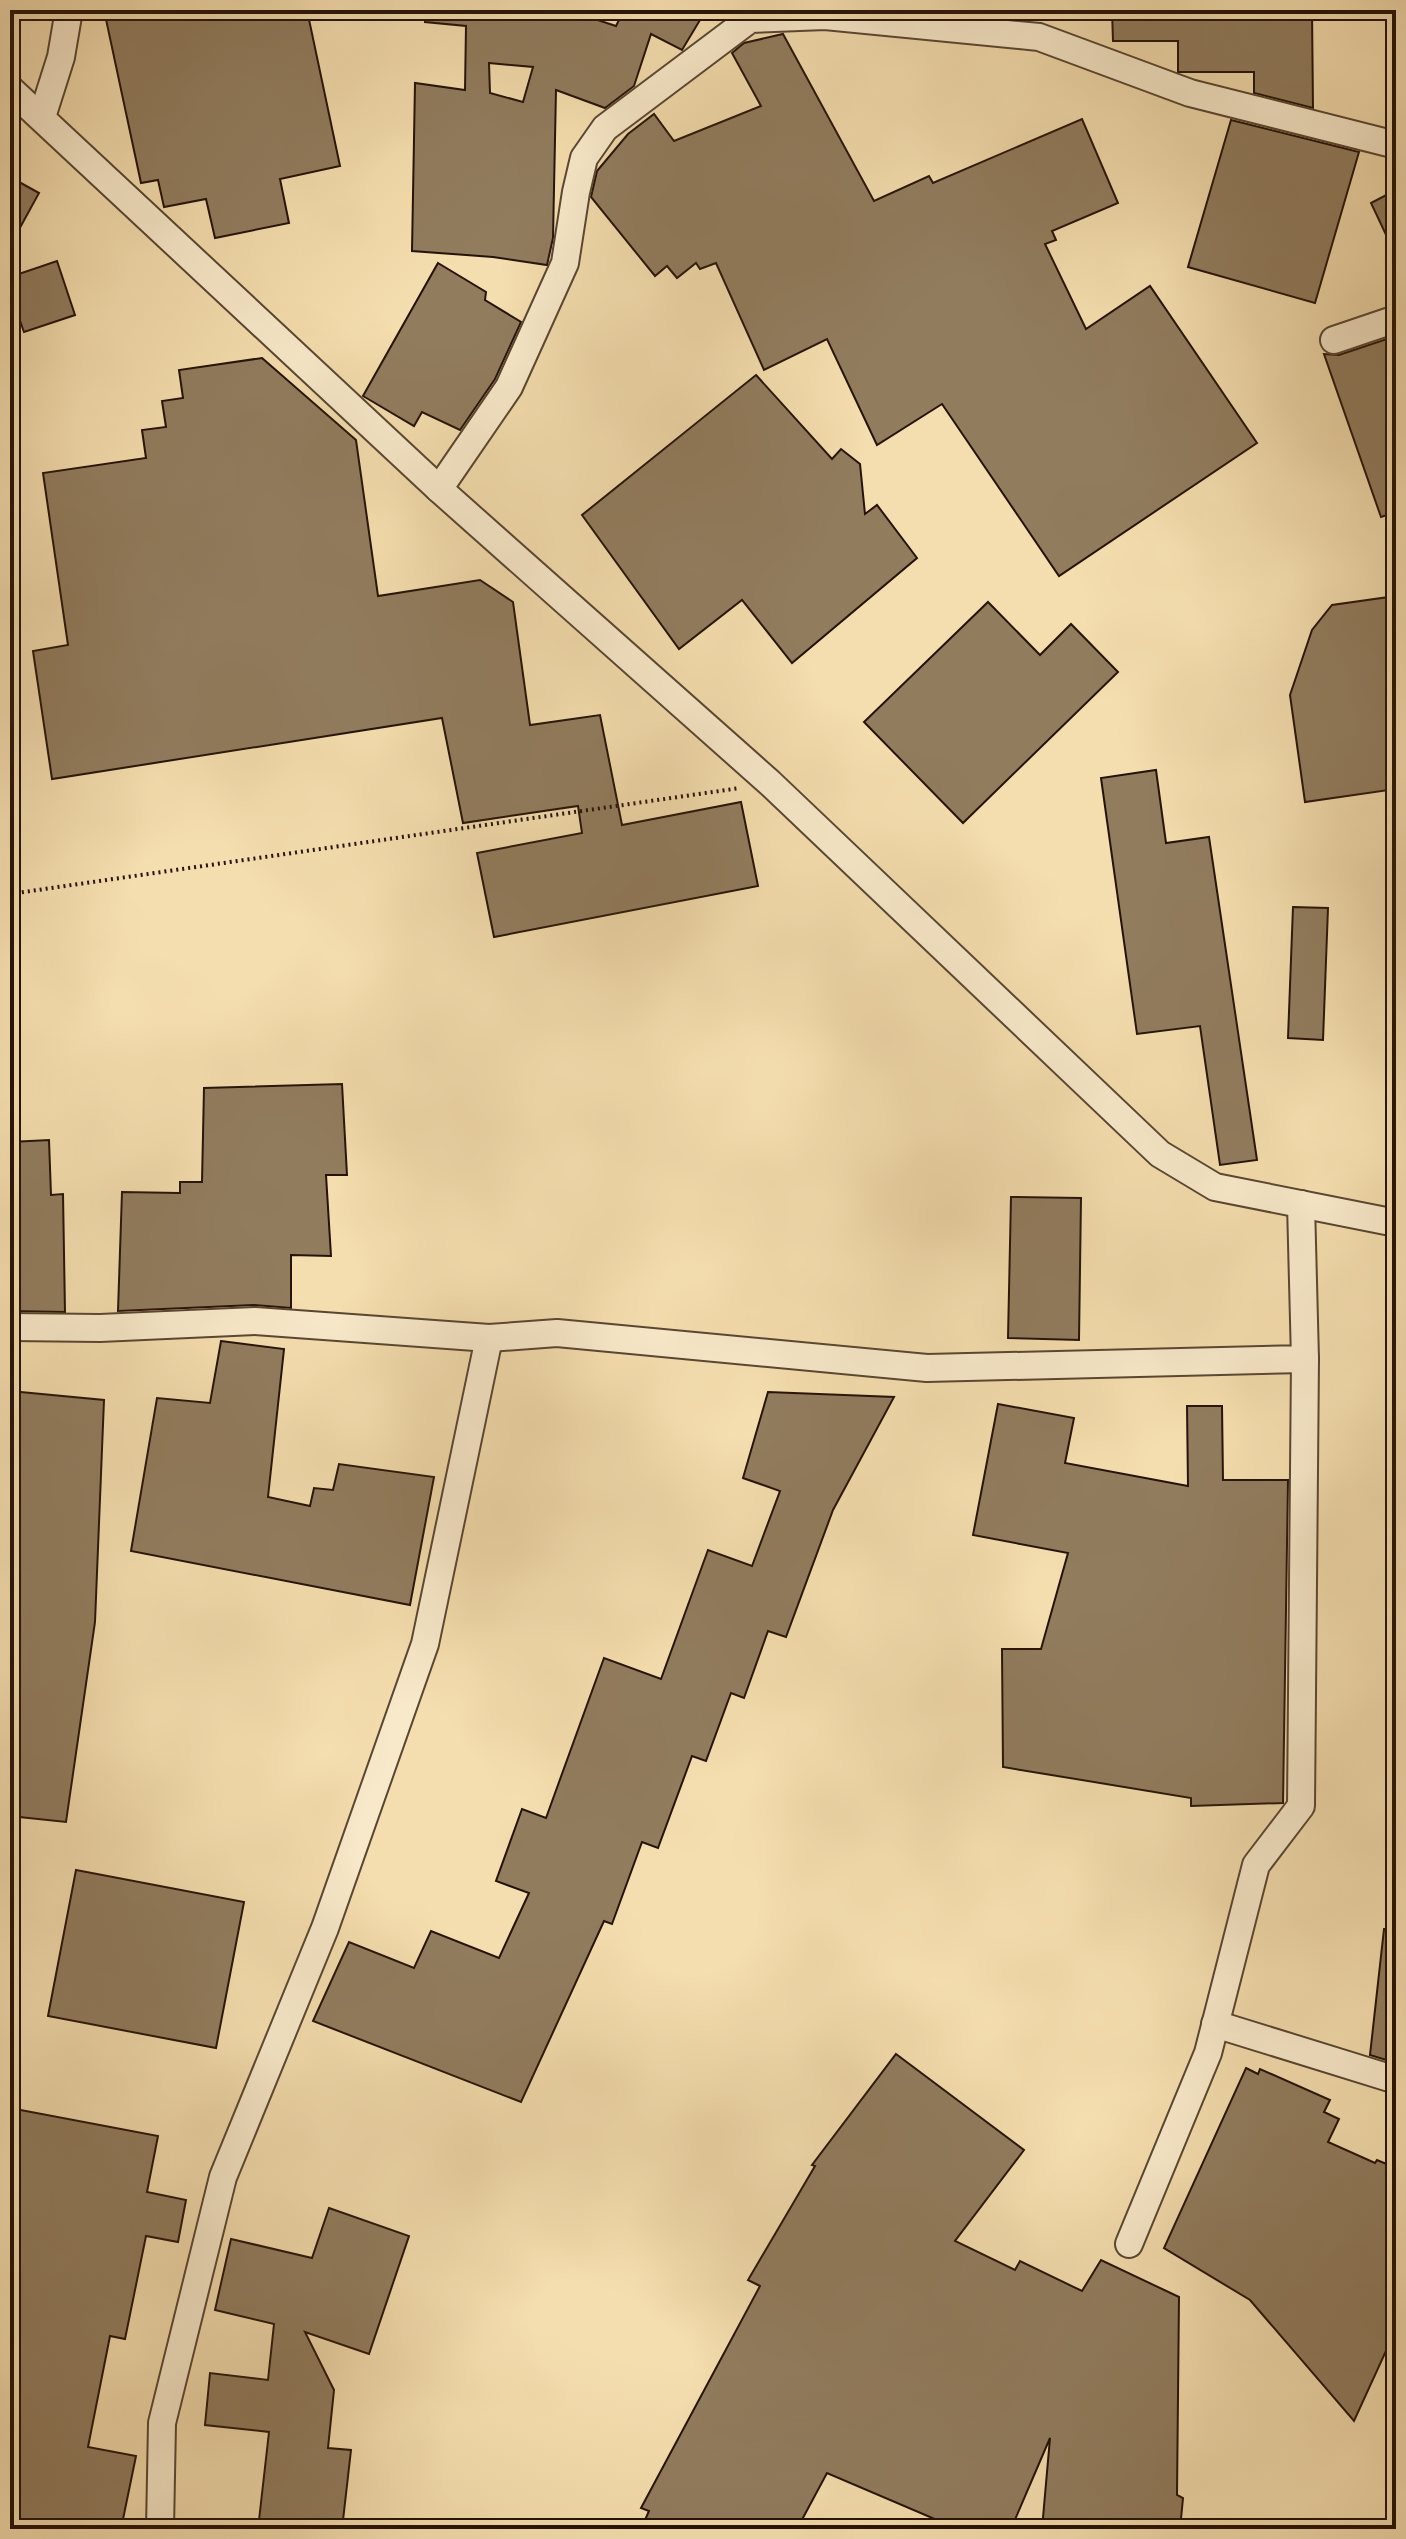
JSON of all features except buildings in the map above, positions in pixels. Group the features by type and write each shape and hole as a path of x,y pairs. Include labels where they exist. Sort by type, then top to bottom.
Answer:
{"street":[{"path":"42,117 61,57 69,10"},
{"path":"439,489 509,387 565,263 584,158 605,128 752,15 825,16 1039,37 1190,93 1396,145"},
{"path":"10,89 439,489 770,783 1160,1154 1215,1187 1396,1223"},
{"path":"1334,340 1396,319"},
{"path":"1129,2244 1208,2053 1256,1865 1301,1806 1305,1359 1301,1204"},
{"path":"10,1327 100,1328 255,1321 489,1338 557,1333 927,1368 1305,1359"},
{"path":"160,2529 162,2423 223,2177 325,1928 425,1644 489,1338"},
{"path":"1215,2024 1396,2080"}],"path":[{"path":"10,894 770,783"}]}
